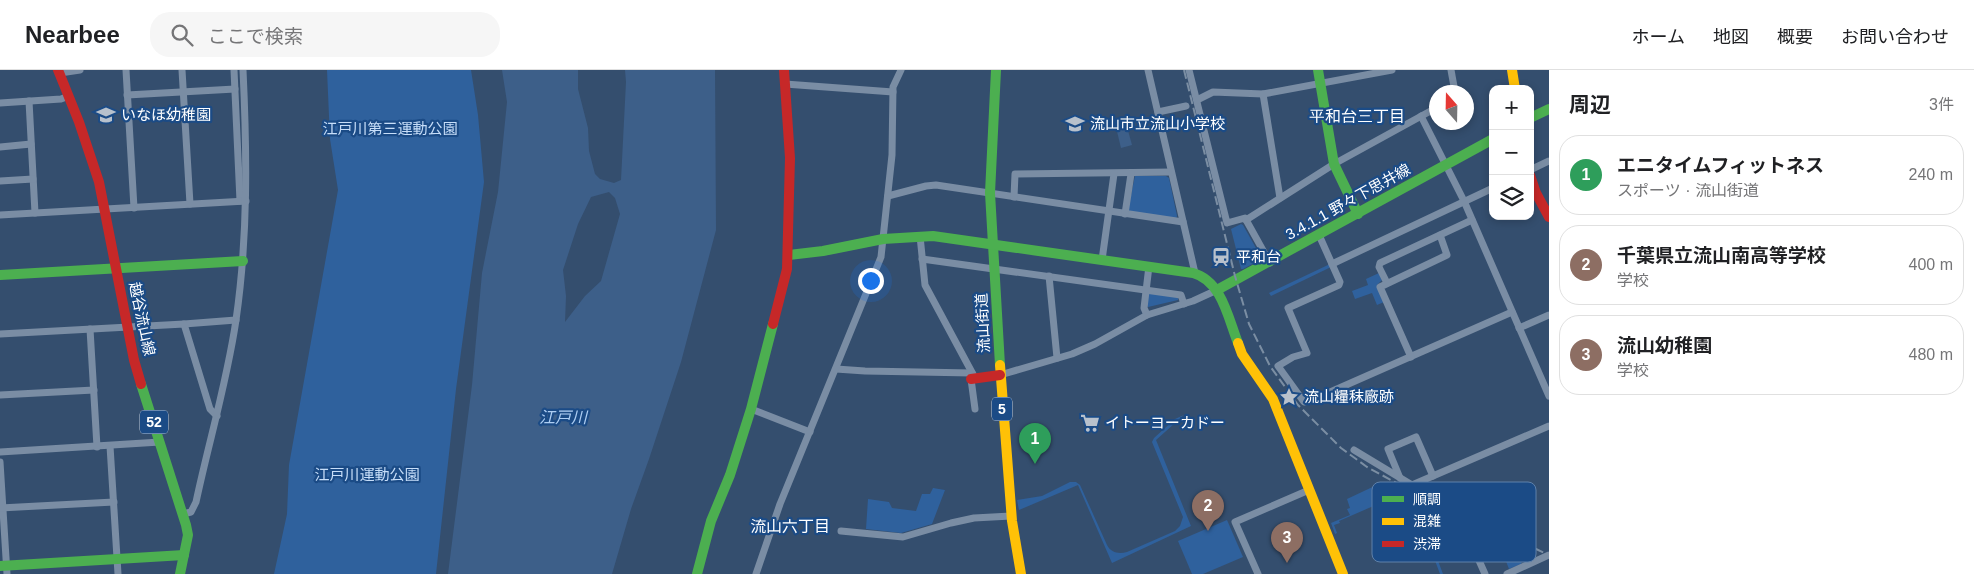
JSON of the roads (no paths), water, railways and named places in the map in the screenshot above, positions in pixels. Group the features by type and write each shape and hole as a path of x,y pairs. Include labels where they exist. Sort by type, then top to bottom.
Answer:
{"street":[{"path":"59,72 80,70"},
{"path":"126,70 134,208"},
{"path":"182,70 190,204"},
{"path":"183,514 191,512 196,502 217,416 236,320 242,261 243,201 234,70"},
{"path":"243,70 247,165 243,201"},
{"path":"697,574 712,521 730,475 751,409 785,283 789,255 790,158 784,70"},
{"path":"756,574 780,504 881,257 892,155 893,92 901,70"},
{"name":"流山街道","path":"996,70 990,193 1000,375 1011,516 1021,574"},
{"path":"1148,70 1195,273"},
{"path":"1189,70 1227,223 1245,218 1246,220 1334,164 1429,112"},
{"path":"1318,70 1334,164 1358,214"},
{"path":"1197,100 1217,91 1263,94 1320,83 1354,73 1388,70"},
{"path":"1452,70 1454,85"},
{"path":"1512,70 1514,85"},
{"name":"越谷流山線","path":"59,72 90,153 105,209 134,360 183,514 188,535 180,574"},
{"path":"785,84 893,92"},
{"path":"127,95 235,89"},
{"path":"1263,94 1280,198"},
{"path":"0,103 61,100 69,96"},
{"path":"29,101 35,213"},
{"path":"1158,112 1186,106"},
{"path":"1534,116 1549,109"},
{"path":"1421,116 1464,201 1549,396"},
{"name":"3.4.1.1 野々下思井線","path":"1217,290 1270,263 1489,141"},
{"path":"0,147 31,144"},
{"path":"1534,168 1549,161"},
{"path":"1014,197 1015,174 1171,172"},
{"path":"1102,260 1114,174"},
{"path":"1125,214 1131,174"},
{"path":"0,181 33,179"},
{"path":"888,196 931,185 1183,222"},
{"path":"1534,186 1540,202 1549,217"},
{"path":"1332,264 1489,190"},
{"path":"0,215 243,201"},
{"path":"1246,220 1270,263"},
{"path":"1387,284 1379,267 1380,263 1472,220"},
{"path":"1319,235 1340,282 1338,287 1288,308 1307,353 1293,357 1278,366 1304,402 1512,312"},
{"path":"1410,356 1380,287 1447,255 1440,235"},
{"path":"789,255 823,251 884,239 920,236 993,244 1195,273 1208,279 1217,290 1242,354 1273,399 1343,574"},
{"path":"920,236 925,285 972,377 975,409"},
{"path":"922,259 1181,295 1184,304"},
{"path":"0,275 242,261"},
{"path":"1147,315 1144,308 1148,266"},
{"path":"1049,276 1057,358"},
{"path":"836,369 972,377 1000,375 1057,358 1095,344 1147,315 1184,304 1217,290"},
{"path":"1520,328 1549,316"},
{"path":"0,334 236,320"},
{"path":"184,324 210,410 217,416"},
{"path":"90,329 97,446"},
{"path":"0,396 94,390"},
{"path":"751,409 810,432"},
{"path":"1419,482 1549,426"},
{"path":"1400,478 1388,449 1416,437 1434,476"},
{"path":"0,452 160,442"},
{"path":"110,446 118,574"},
{"path":"1354,450 1407,482"},
{"path":"0,462 4,568 184,555"},
{"path":"1258,574 1235,522 1309,490"},
{"path":"1,508 114,502"},
{"path":"841,532 903,537 974,518 1011,516"},
{"path":"1536,562 1549,556"},
{"path":"1480,562 1485,574"},
{"path":"1507,574 1535,562"}],"water":[{"name":"江戸川","path":"502,70 578,70 578,89 588,128 589,151 595,174 600,179 614,183 621,180 625,70 715,70 716,230 681,362 631,509 612,574 448,574 472,385 482,273 498,192 507,102","holes":["609,192 615,198 620,214 601,281 585,296 565,322 566,296 563,270 578,224 591,197"]},
{"path":"1125,120 1132,145 1121,148 1115,123"}],"railway":[{"path":"1184,70 1235,276 1249,324 1270,366 1298,405 1341,448 1367,467 1395,482"},
{"path":"1536,549 1549,555"}],"place":[{"name":"いなほ幼稚園","path":"106,115"},
{"name":"流山市立流山小学校","path":"1075,124"},
{"name":"平和台","path":"1221,257"},
{"name":"流山糧秣廠跡","path":"1289,397"},
{"name":"イトーヨーカドー","path":"1090,423"},
{"name":"エニタイムフィットネス","path":"1035,464"},
{"name":"千葉県立流山南高等学校","path":"1208,531"},
{"name":"流山幼稚園","path":"1287,563"}],"district":[{"name":"平和台三丁目","path":"1357,116"},
{"name":"流山六丁目","path":"790,526"}],"park label":[{"name":"江戸川第三運動公園","path":"390,129"},
{"name":"江戸川運動公園","path":"367,475"}]}
